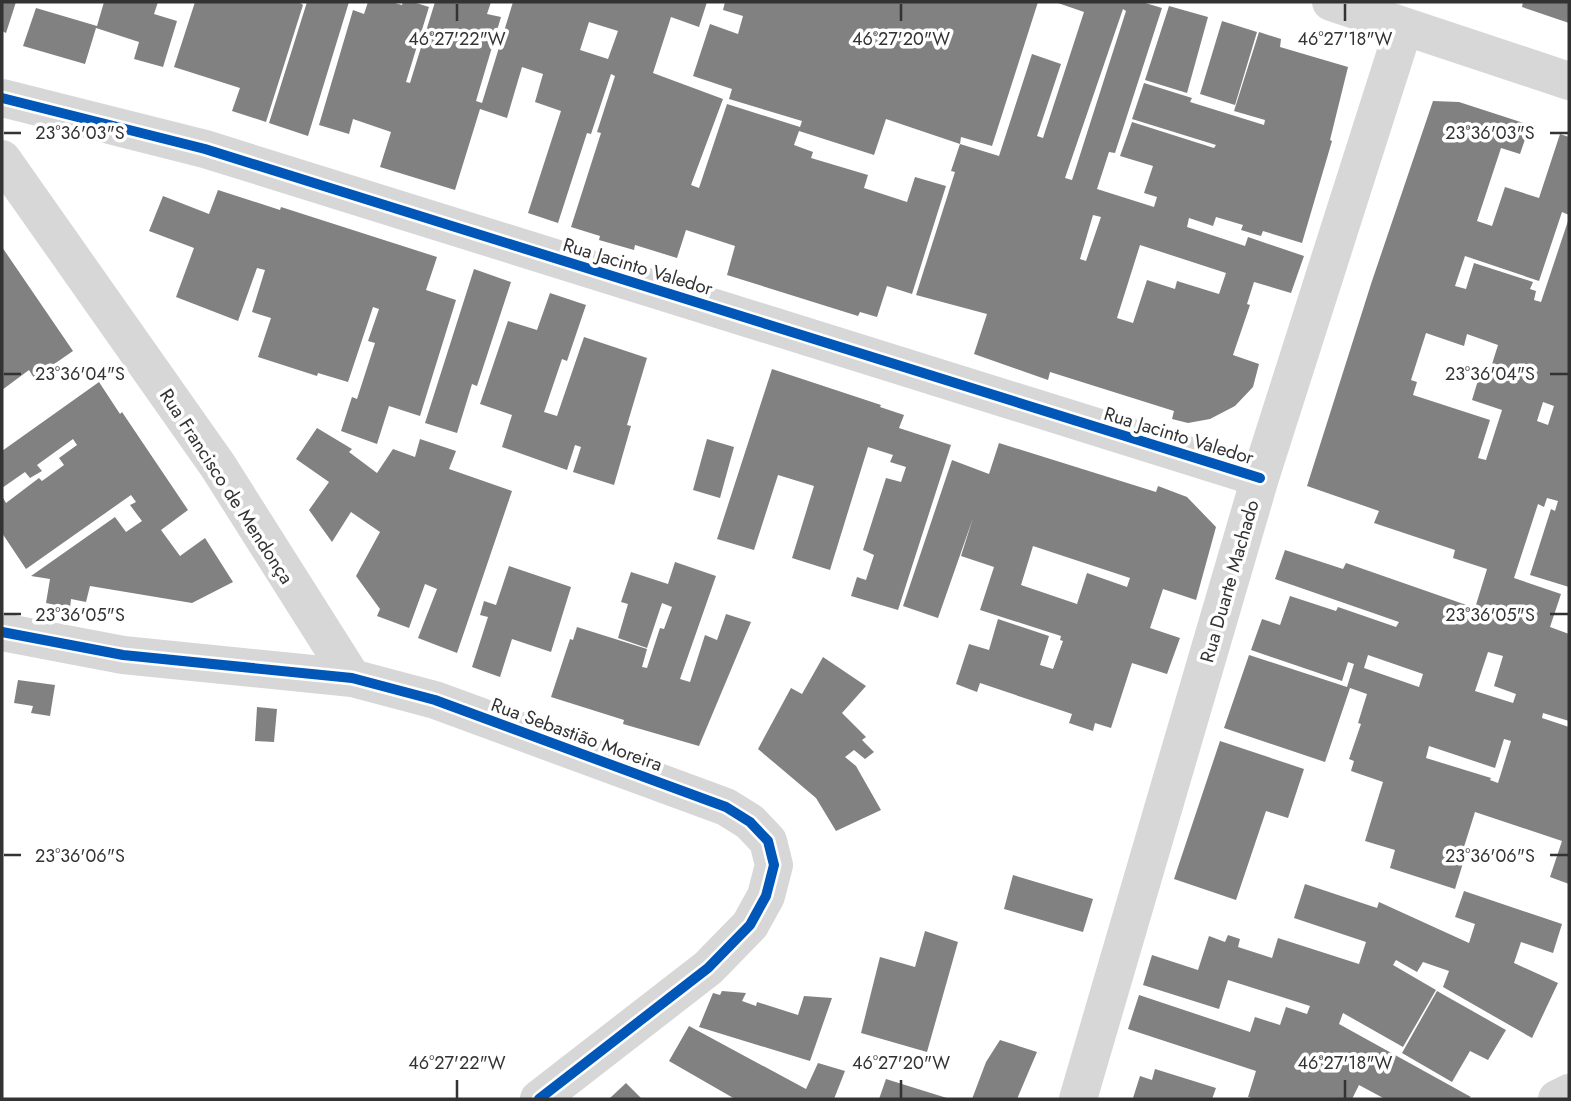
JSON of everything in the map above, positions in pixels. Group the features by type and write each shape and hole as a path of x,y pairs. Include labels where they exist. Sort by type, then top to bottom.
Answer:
{"street":[{"path":"1331,2 1569,81"},
{"name":"Rua Duarte Machado","path":"1078,1099 1259,478 1404,27"},
{"name":"Rua Jacinto Valedor","path":"2,98 205,149 1259,478"},
{"name":"Rua Francisco de Mendonça","path":"2,159 218,466 352,678"},
{"name":"Rua Sebastião Moreira","path":"2,632 123,655 352,678 435,701 726,807 750,822 768,841 774,865 766,896 750,925 708,968 538,1099"},
{"path":"1557,1099 1569,1093"}],"building":[{"path":"2,2 16,2 6,33 2,31"},
{"path":"104,2 158,2 154,14 177,21 163,67 134,59 139,42 96,28 85,64 23,46 36,8 97,26"},
{"path":"195,2 299,2 303,5 266,122 232,111 240,88 174,67"},
{"path":"307,2 349,2 308,136 269,123"},
{"path":"368,2 402,5 403,2 413,2 429,7 406,82 410,83 435,2 491,2 487,14 501,17 476,101 482,103 513,2 707,2 699,27 671,17 653,73 723,99 691,185 699,188 727,104 800,127 802,121 729,99 732,89 693,76 710,24 738,34 743,16 723,10 725,2 1038,2 992,146 961,137 960,144 886,119 874,155 799,131 794,145 813,152 811,158 868,175 864,188 907,202 915,177 946,186 912,294 887,286 877,317 860,312 858,316 727,275 735,246 686,230 677,258 635,245 634,250 599,240 600,236 571,227 601,133 597,132 615,76 611,74 591,134 587,133 558,223 528,213 561,111 535,102 543,74 522,67 507,118 480,109 455,190 380,167 391,132 353,119 349,134 319,125 353,10 364,14","holes":["589,22 618,31 608,59 580,50"]},
{"path":"1055,2 1142,2 1162,8 1115,153 1109,152 1097,189 1154,207 1157,197 1144,193 1153,166 1120,156 1132,122 1214,148 1216,145 1132,119 1144,83 1192,98 1190,102 1264,125 1265,120 1234,111 1259,32 1281,39 1280,47 1348,67 1330,140 1332,141 1302,243 1263,231 1261,236 1241,230 1243,225 1216,217 1213,226 1189,218 1187,227 1245,246 1248,237 1304,256 1291,293 1254,282 1247,304 1250,305 1233,355 1259,364 1253,387 1235,406 1210,419 1188,423 1172,419 1174,411 1050,372 1048,380 974,354 987,314 916,295 955,172 951,171 960,144 999,156 1032,54 1061,64 1037,136 1043,138 1084,12","holes":["1123,9 1126,11 1072,180 1065,178","1093,215 1101,217 1086,261 1080,259","1140,245 1226,273 1219,294 1177,281 1175,289 1147,280 1133,323 1117,318"]},
{"path":"1523,2 1569,2 1569,23 1522,7"},
{"path":"1169,6 1208,17 1187,93 1145,80"},
{"path":"1222,21 1257,32 1235,105 1200,94"},
{"path":"1433,101 1459,102 1530,125 1520,154 1501,148 1477,221 1492,226 1505,187 1539,198 1560,134 1569,137 1569,215 1562,212 1539,281 1465,256 1455,286 1466,289 1474,263 1533,282 1530,289 1536,291 1534,300 1541,302 1569,218 1569,587 1530,575 1551,509 1555,511 1558,501 1547,498 1544,507 1538,504 1514,578 1561,594 1550,627 1569,634 1569,721 1543,713 1542,718 1569,727 1569,884 1550,877 1562,841 1475,812 1455,889 1390,868 1395,850 1365,841 1383,782 1351,771 1354,761 1349,759 1361,724 1358,723 1367,694 1350,688 1325,762 1224,728 1249,655 1347,687 1354,664 1348,662 1342,681 1251,650 1262,619 1280,625 1290,596 1336,611 1338,607 1396,627 1399,622 1275,579 1285,550 1343,569 1346,563 1475,608 1487,569 1453,558 1455,550 1374,523 1379,511 1307,486","holes":["1426,333 1464,346 1467,334 1498,345 1487,380 1479,377 1472,400 1502,410 1486,460 1478,458 1490,420 1413,395 1417,382 1411,380","1543,402 1554,406 1548,425 1537,421","1488,652 1503,656 1494,686 1516,694 1513,703 1475,691","1368,655 1423,674 1419,687 1364,668","1504,739 1511,741 1498,783 1490,780 1491,778 1426,758 1429,746 1495,768"]},
{"path":"218,190 280,210 281,207 437,257 426,290 456,300 420,416 389,406 377,444 341,431 352,397 357,399 375,343 368,341 379,309 373,307 348,382 318,373 317,376 258,357 271,318 252,312 265,270 257,268 238,321 176,297 194,248 149,231 163,196 209,214"},
{"path":"2,247 73,351 34,378 29,370 2,390"},
{"path":"474,269 511,282 477,386 472,384 457,433 425,423"},
{"path":"550,293 586,305 567,361 562,359 544,412 557,416 584,337 647,358 627,425 631,426 614,485 573,472 581,447 575,445 567,470 502,447 512,415 480,404 508,321 537,330"},
{"path":"772,369 881,405 880,407 904,415 899,428 951,445 898,610 851,596 857,577 866,580 874,555 863,550 886,478 901,482 906,467 890,462 893,455 868,447 830,570 792,558 814,486 778,475 754,550 717,539"},
{"path":"99,382 188,510 161,530 180,556 205,538 233,582 192,603 90,586 86,602 71,599 70,608 46,603 50,579 31,576 115,517 126,532 142,521 130,505 136,502 131,495 26,569 2,533 2,496 6,503 39,478 42,481 64,465 59,458 77,445 73,439 37,465 42,471 30,478 25,472 2,488 2,451"},
{"path":"317,428 352,449 349,452 377,473 393,449 415,457 420,439 456,451 449,469 512,491 457,653 418,638 437,589 425,584 409,628 377,616 380,609 356,576 380,532 351,512 332,542 309,510 329,482 296,459"},
{"path":"707,439 734,447 720,498 693,490"},
{"path":"999,443 1156,492 1158,486 1187,497 1216,527 1196,600 1163,589 1150,628 1180,638 1167,674 1132,663 1111,728 1095,723 1093,731 1069,723 1072,714 980,683 977,692 956,684 969,644 989,650 998,619 1049,636 1040,665 1053,669 1063,641 1060,640 1061,636 980,610 994,567 961,556 973,518 938,618 903,606 952,460 989,474","holes":["1033,546 1130,578 1127,587 1087,573 1077,604 1021,585"]},
{"path":"675,562 716,576 680,679 690,682 705,635 717,640 726,614 751,622 699,746 623,724 624,720 551,697 570,639 573,640 577,627 647,649 642,667 647,668 660,628 664,629 672,607 662,603 647,648 618,638 628,604 621,602 631,572 668,584"},
{"path":"509,566 571,587 551,652 512,639 500,677 472,667 488,617 480,615 484,601 496,605"},
{"path":"823,657 866,686 842,713 866,737 862,740 874,752 865,759 854,750 845,757 856,766 881,810 836,831 816,798 758,749 791,688 802,694"},
{"path":"18,680 55,685 50,716 31,713 33,706 14,703"},
{"path":"257,707 277,709 274,742 255,741"},
{"path":"1220,741 1304,769 1288,818 1266,811 1236,900 1174,879"},
{"path":"1013,875 1093,899 1083,932 1004,909"},
{"path":"1305,884 1377,908 1379,902 1469,943 1475,924 1455,917 1464,891 1562,924 1553,953 1521,942 1514,963 1558,983 1532,1038 1443,987 1449,971 1423,962 1417,972 1396,960 1393,965 1436,990 1403,1047 1343,1013 1339,1024 1471,1097 1385,1099 1359,1085 1352,1099 1255,1099 1248,1097 1256,1071 1128,1029 1139,995 1250,1032 1255,1017 1280,1025 1286,1007 1307,1014 1310,1006 1228,980 1219,1009 1143,985 1152,955 1198,970 1209,936 1225,942 1228,935 1240,939 1238,947 1272,958 1278,938 1359,964 1366,942 1294,918"},
{"path":"925,931 958,942 927,1052 861,1033 880,957 915,967"},
{"path":"722,991 746,993 742,1001 756,1006 757,1002 798,1015 804,996 832,998 810,1061 699,1027 713,993 720,995"},
{"path":"1437,991 1506,1030 1488,1060 1470,1051 1452,1082 1402,1053"},
{"path":"689,1026 806,1089 818,1063 845,1071 834,1099 735,1099 669,1061"},
{"path":"1000,1040 1037,1052 1017,1099 972,1099 986,1062"},
{"path":"1155,1069 1216,1088 1212,1099 1133,1098 1140,1076 1152,1080"},
{"path":"886,1079 950,1099 879,1099"},
{"path":"626,1083 642,1099 609,1099"}],"cycle path":[{"path":"2,98 205,149 1260,478"},
{"path":"2,632 123,655 352,678 435,700 726,807 750,822 768,841 774,865 766,896 750,925 708,968 539,1099"}]}
